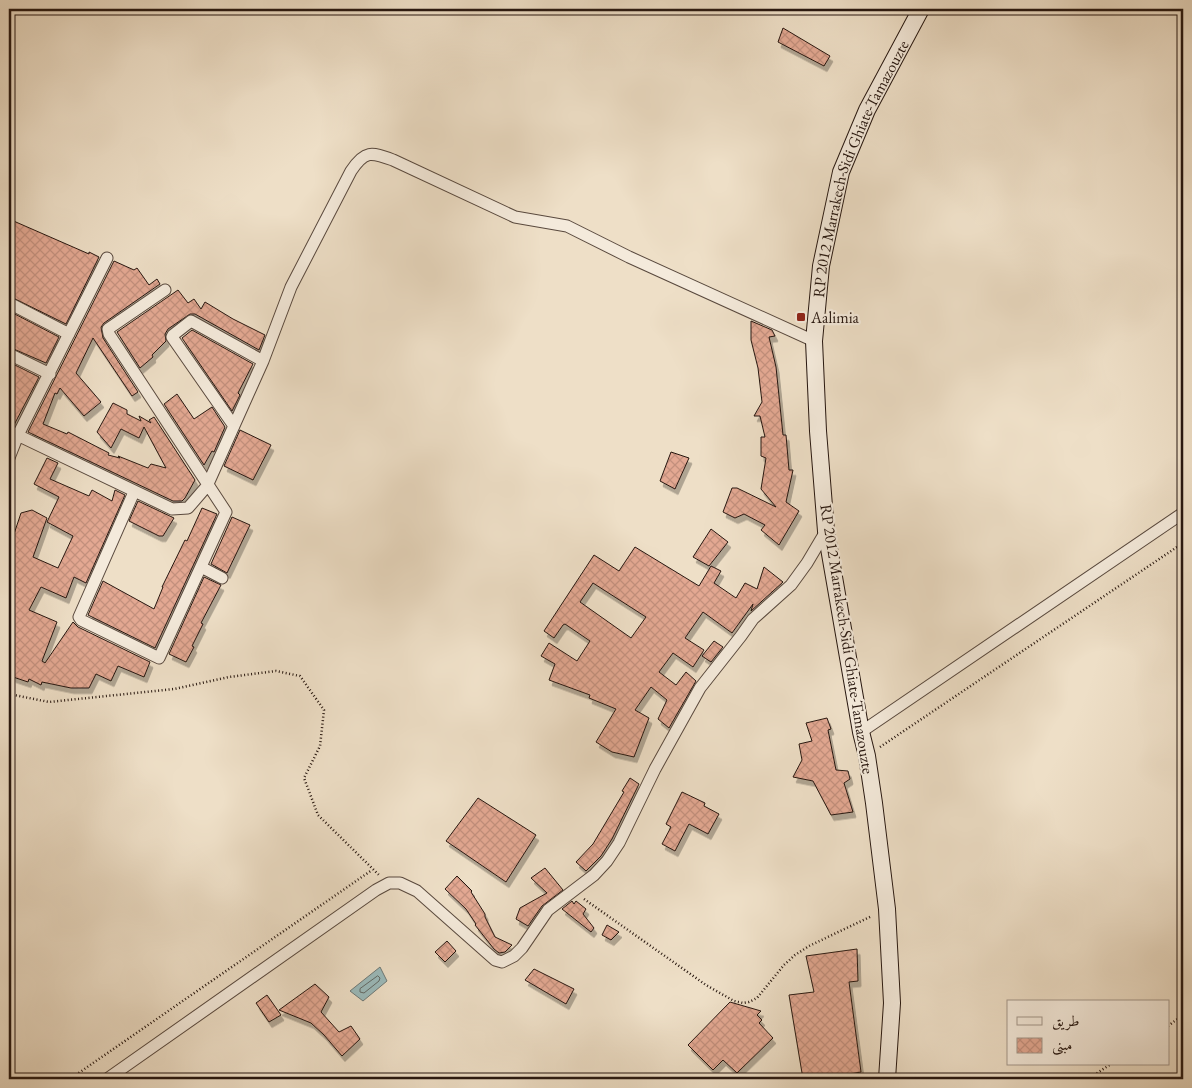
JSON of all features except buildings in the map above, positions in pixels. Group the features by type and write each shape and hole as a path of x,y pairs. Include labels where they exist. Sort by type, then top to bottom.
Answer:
{"street":[{"name":"RP 2012 Marrakech-Sidi Ghiate-Tamazouzte","path":"887,1079 892,1003 887,909 867,756 861,732 826,531 818,431 814,342 821,266 841,172 867,110 921,9"},
{"path":"13,433 172,509 188,508 208,486 263,361 291,287 351,171 362,157 370,154 377,154 393,160 515,216 567,226 629,257 814,342"},
{"path":"9,458 13,433 50,374 107,258"},
{"path":"134,492 79,617 81,620 159,658 201,567 205,545 226,512 108,330 165,290"},
{"path":"9,303 69,334"},
{"path":"234,426 172,335 191,321 263,361"},
{"path":"9,354 50,374"},
{"path":"861,732 1183,513"},
{"path":"106,1079 376,890 389,883 400,883 417,891 495,960 502,962 514,956 522,948 548,910 574,891 607,861 619,843 655,768 700,688 753,619 791,586 826,531"},
{"path":"201,567 222,578"}],"path":[{"path":"867,756 1183,543"},
{"path":"9,694 49,702 174,689 229,677 276,671 300,676 324,710 320,746 304,778 314,806 324,822 372,870 389,883"},
{"path":"70,1079 372,870"},
{"path":"574,891 706,985 734,1001 743,1003 757,998 784,965 795,955 809,946 887,909"},
{"path":"1170,1025 1183,1015"},
{"path":"1088,1079 1108,1066"}],"water":[{"path":"380,967 387,981 363,1001 350,991"}],"place":[{"name":"Aalimia","path":"801,317"}]}
